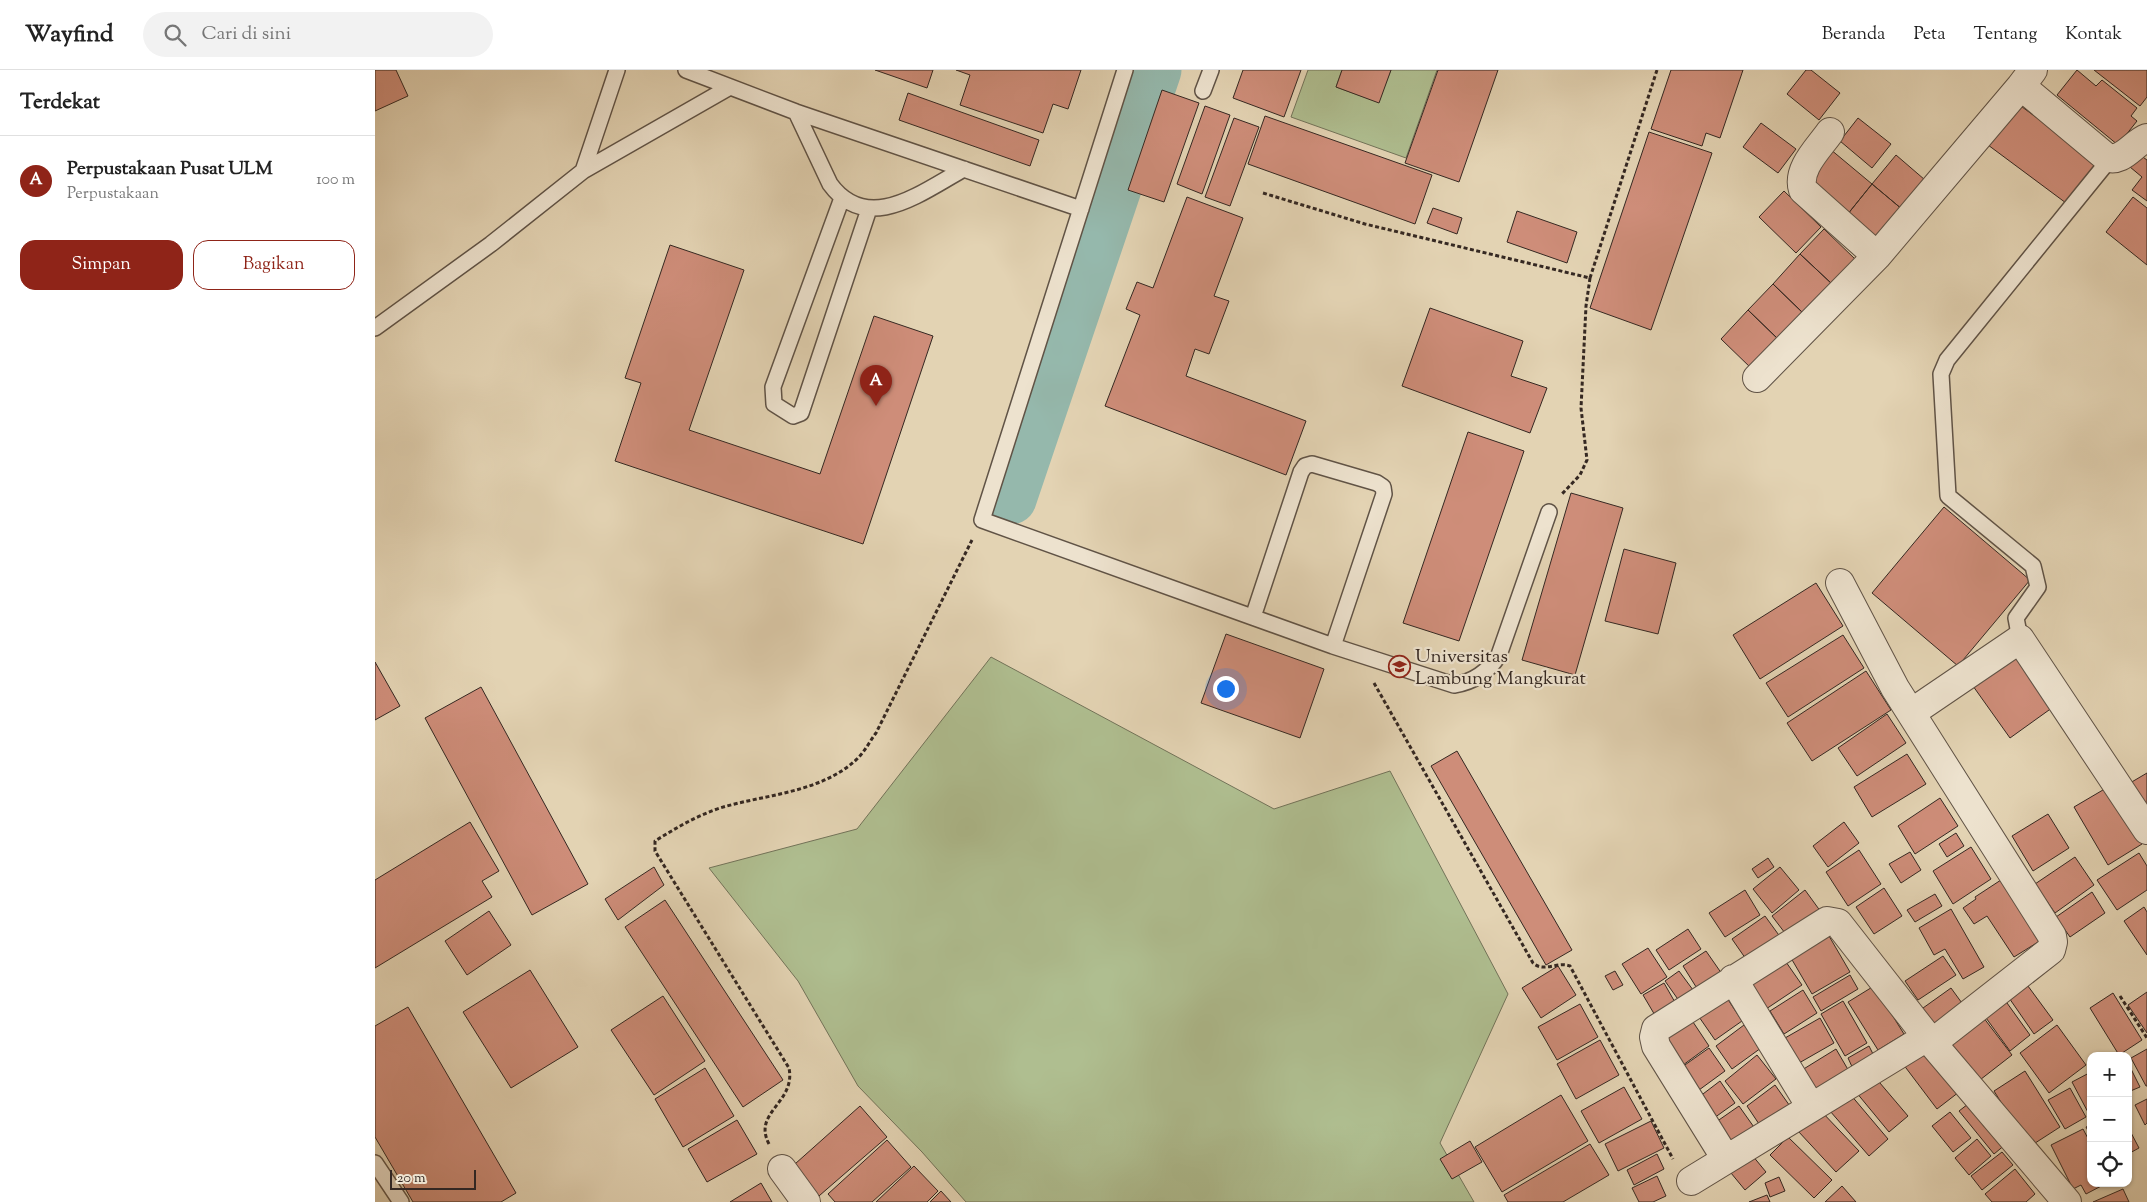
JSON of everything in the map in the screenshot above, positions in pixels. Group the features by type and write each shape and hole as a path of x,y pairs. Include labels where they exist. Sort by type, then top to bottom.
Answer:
{"street":[{"path":"1757,378 1877,256 2027,78 2110,159 2119,158 2140,140 2147,138"},
{"path":"1830,132 1801,174 1803,190 1877,256"},
{"path":"1691,1181 1811,1107 1930,1040 2051,950 2052,936 1895,688 1841,583"},
{"path":"1911,713 2020,639 2147,830"},
{"path":"1725,1159 1656,1046 1654,1037 1656,1029 1827,921 1833,921 1838,923 1930,1040 2067,1202"},
{"path":"1733,979 1811,1107"},
{"path":"782,1169 806,1202"}],"lane":[{"path":"583,171 617,70"},
{"path":"686,70 796,112 1081,209"},
{"path":"1125,70 982,520 1333,646 1454,685 1482,675 1499,656 1549,512"},
{"path":"1203,91 1211,70"},
{"path":"375,328 491,244 583,171 730,87"},
{"path":"796,112 830,184 842,198 869,209 893,206 964,169"},
{"path":"2020,639 2016,618 2039,587 2033,566 1948,496 1941,374 1947,360 2110,159"},
{"path":"842,198 773,387 774,404 793,416 801,412 869,209"},
{"path":"1253,617 1301,472 1305,466 1312,464 1377,483 1383,487 1384,494 1333,646"},
{"path":"375,1163 401,1202"}],"path":[{"path":"1549,512 1568,486 1580,474 1587,460 1581,408 1586,306 1590,278 1657,70"},
{"path":"1263,192 1365,224 1590,278"},
{"path":"782,1169 765,1138 765,1121 790,1087 789,1068 655,851 654,844 655,841 698,816 820,783 845,769 859,757 876,733 982,520"},
{"path":"1358,654 1533,963 1537,967 1542,968 1563,963 1570,966 1683,1178 1691,1181"},
{"path":"2120,996 2147,1038"}],"green space":[{"path":"1308,70 1342,70 1336,87 1378,102 1391,70 1437,70 1406,158 1291,117"},
{"path":"991,657 1274,809 1390,771 1508,994 1440,1143 1474,1202 966,1202 922,1152 858,1086 798,981 709,868 857,829"}],"building":[{"path":"375,70 396,70 408,96 375,111"},
{"path":"875,70 933,70 927,88"},
{"path":"956,70 1081,70 1068,109 1053,104 1043,133 960,105 970,75"},
{"path":"1243,70 1301,70 1284,117 1233,98"},
{"path":"1342,70 1391,70 1379,103 1336,87"},
{"path":"1438,70 1498,70 1459,182 1405,163"},
{"path":"1671,70 1743,70 1720,138 1706,133 1702,146 1651,129"},
{"path":"1806,70 1811,70 1840,93 1819,120 1787,94"},
{"path":"2077,70 2096,86 2102,80 2137,108 2131,116 2137,121 2118,145 2057,95"},
{"path":"2094,70 2147,70 2147,97 2140,106"},
{"path":"1162,90 1199,103 1164,202 1128,190"},
{"path":"908,93 1039,140 1030,166 899,120"},
{"path":"2014,101 2097,162 2066,203 1984,142"},
{"path":"1205,106 1230,115 1202,194 1177,184"},
{"path":"1265,116 1432,175 1415,224 1248,164"},
{"path":"1234,118 1259,127 1230,206 1205,197"},
{"path":"1858,118 1891,144 1872,168 1840,141"},
{"path":"1761,123 1796,149 1778,173 1743,147"},
{"path":"1649,132 1712,153 1651,330 1590,308"},
{"path":"1830,149 1872,184 1847,215 1804,180"},
{"path":"1896,155 1932,186 1909,215 1872,184"},
{"path":"2140,155 2147,160 2147,201 2132,190 2142,177 2130,167"},
{"path":"1872,184 1909,215 1883,246 1847,215"},
{"path":"1784,191 1821,227 1796,253 1759,217"},
{"path":"1187,197 1243,218 1214,296 1229,301 1209,354 1195,349 1186,376 1306,421 1286,475 1105,406 1140,315 1126,309 1137,282 1153,288"},
{"path":"2133,197 2147,208 2147,265 2106,232"},
{"path":"1433,208 1462,218 1457,234 1427,223"},
{"path":"1517,211 1577,232 1567,263 1507,242"},
{"path":"1824,229 1855,259 1832,284 1800,254"},
{"path":"670,245 744,270 689,430 820,474 874,316 933,336 863,544 615,461 641,383 625,378"},
{"path":"1800,254 1832,284 1804,314 1773,284"},
{"path":"1773,284 1804,314 1779,340 1748,310"},
{"path":"1430,308 1523,341 1511,376 1547,388 1530,433 1402,386"},
{"path":"1748,310 1779,340 1752,369 1721,339"},
{"path":"1468,432 1524,451 1459,641 1403,623"},
{"path":"1571,493 1623,508 1575,675 1522,660"},
{"path":"1944,507 2030,580 1958,666 1872,593"},
{"path":"1624,549 1676,563 1658,634 1605,621"},
{"path":"1816,583 1843,626 1760,679 1733,635"},
{"path":"1226,634 1324,669 1300,738 1201,703"},
{"path":"1843,635 1864,668 1788,717 1766,683"},
{"path":"2014,646 2056,705 2010,738 1968,679"},
{"path":"375,662 400,706 375,720"},
{"path":"1866,671 1891,710 1812,761 1787,723"},
{"path":"481,687 588,884 532,915 425,718"},
{"path":"1887,714 1906,743 1857,776 1838,748"},
{"path":"1457,751 1572,950 1546,965 1431,766"},
{"path":"1907,754 1926,784 1872,817 1854,787"},
{"path":"2147,773 2147,813 2130,783"},
{"path":"2108,787 2142,844 2108,865 2074,807"},
{"path":"1940,798 1958,826 1915,854 1898,826"},
{"path":"2048,814 2069,848 2033,871 2012,836"},
{"path":"470,822 499,871 482,881 492,897 375,968 375,880"},
{"path":"1844,822 1859,843 1828,867 1813,846"},
{"path":"1956,833 1964,846 1947,857 1939,844"},
{"path":"1971,847 1991,879 1953,904 1933,871"},
{"path":"1859,850 1881,884 1848,906 1826,872"},
{"path":"1910,852 1921,870 1901,883 1889,864"},
{"path":"2139,853 2147,866 2147,890 2117,910 2097,880"},
{"path":"2075,857 2094,885 2055,913 2035,884"},
{"path":"1768,858 1774,867 1758,878 1752,869"},
{"path":"654,867 664,885 618,920 605,899"},
{"path":"1780,867 1799,890 1772,913 1753,889"},
{"path":"2004,878 2043,939 2014,957 1987,916 1974,924 1963,908 1976,899 1975,897"},
{"path":"1884,888 1902,916 1874,934 1856,907"},
{"path":"1745,890 1760,915 1725,937 1709,913"},
{"path":"1805,890 1821,912 1788,937 1772,916"},
{"path":"2092,892 2105,913 2070,937 2056,917"},
{"path":"1935,894 1942,906 1915,922 1907,910"},
{"path":"665,900 783,1080 743,1107 625,927"},
{"path":"2144,907 2147,912 2147,955 2124,921"},
{"path":"1951,909 1984,967 1963,979 1945,949 1934,955 1919,928"},
{"path":"489,911 511,945 467,975 445,941"},
{"path":"1765,916 1781,938 1748,962 1732,939"},
{"path":"1688,929 1701,949 1669,970 1656,950"},
{"path":"1829,936 1850,972 1812,994 1791,958"},
{"path":"1648,948 1667,977 1641,994 1622,964"},
{"path":"1706,951 1722,974 1698,990 1683,966"},
{"path":"1943,956 1956,975 1918,1000 1905,981"},
{"path":"1786,962 1802,985 1766,1009 1751,985"},
{"path":"1558,966 1576,995 1541,1018 1522,988"},
{"path":"530,970 578,1047 511,1088 463,1012"},
{"path":"1615,971 1623,985 1613,990 1605,976"},
{"path":"1679,971 1696,994 1682,1005 1665,981"},
{"path":"1850,975 1858,989 1821,1011 1813,997"},
{"path":"2025,982 2053,1020 2034,1034 2007,995"},
{"path":"1664,983 1676,1004 1656,1017 1643,995"},
{"path":"1874,986 1904,1034 1878,1050 1848,1002"},
{"path":"1951,988 1967,1010 1931,1036 1916,1013"},
{"path":"1803,990 1817,1013 1784,1034 1770,1011"},
{"path":"2147,992 2147,1033 2128,1005"},
{"path":"2113,993 2142,1040 2124,1052 2117,1052 2090,1008"},
{"path":"1725,995 1742,1021 1715,1040 1697,1014"},
{"path":"663,996 705,1061 654,1095 611,1030"},
{"path":"2002,996 2030,1035 2010,1051 1981,1011"},
{"path":"1843,1001 1867,1043 1845,1056 1821,1014"},
{"path":"1580,1004 1598,1037 1557,1060 1538,1027"},
{"path":"408,1007 516,1193 501,1202 413,1202 375,1137 375,1026"},
{"path":"1980,1013 2012,1055 1976,1083 1944,1040"},
{"path":"1689,1016 1709,1046 1683,1065 1662,1036"},
{"path":"1820,1018 1834,1043 1799,1063 1785,1038"},
{"path":"1744,1025 1761,1048 1732,1069 1716,1046"},
{"path":"2057,1025 2086,1065 2049,1093 2020,1053"},
{"path":"1600,1040 1619,1075 1576,1099 1557,1064"},
{"path":"1869,1046 1876,1060 1854,1071 1848,1058"},
{"path":"1925,1047 1959,1092 1937,1109 1903,1064"},
{"path":"1709,1048 1725,1071 1699,1090 1682,1067"},
{"path":"1836,1049 1850,1073 1817,1094 1802,1070"},
{"path":"2147,1049 2147,1086 2132,1060 2132,1057"},
{"path":"1757,1055 1776,1079 1743,1104 1725,1081"},
{"path":"705,1068 734,1116 683,1147 655,1099"},
{"path":"2025,1071 2060,1127 2029,1147 1994,1091"},
{"path":"2132,1071 2140,1087 2132,1090"},
{"path":"2087,1074 2087,1110 2072,1082"},
{"path":"1874,1076 1908,1116 1889,1132 1856,1092"},
{"path":"1720,1081 1735,1103 1714,1118 1699,1097"},
{"path":"1775,1085 1792,1109 1763,1130 1747,1106"},
{"path":"1624,1087 1642,1119 1599,1143 1581,1111"},
{"path":"2070,1088 2086,1117 2065,1129 2048,1100"},
{"path":"1850,1094 1888,1139 1869,1156 1830,1111"},
{"path":"1561,1095 1588,1141 1502,1192 1475,1147"},
{"path":"2147,1099 2147,1123 2145,1125 2135,1105"},
{"path":"1972,1101 2006,1144 1994,1154 1959,1111"},
{"path":"860,1106 887,1137 812,1202 786,1172"},
{"path":"1739,1106 1756,1130 1733,1146 1716,1122"},
{"path":"1820,1110 1859,1151 1836,1172 1798,1131"},
{"path":"1950,1112 1971,1138 1953,1152 1932,1126"},
{"path":"737,1120 757,1154 707,1182 688,1149"},
{"path":"1651,1121 1664,1148 1618,1171 1605,1144"},
{"path":"2083,1129 2087,1136 2087,1187 2099,1187 2086,1194 2081,1185 2073,1189 2051,1145"},
{"path":"2132,1135 2139,1148 2132,1152"},
{"path":"1788,1137 1832,1180 1814,1198 1770,1155"},
{"path":"1977,1139 1991,1156 1969,1175 1955,1158"},
{"path":"887,1140 911,1167 872,1202 835,1202 828,1194"},
{"path":"1470,1141 1482,1162 1452,1179 1440,1159"},
{"path":"1590,1144 1609,1175 1563,1202 1508,1202 1504,1195"},
{"path":"2002,1152 2013,1165 1982,1190 1971,1176"},
{"path":"1657,1154 1664,1169 1634,1185 1627,1170"},
{"path":"1752,1155 1766,1172 1745,1190 1731,1173"},
{"path":"914,1166 938,1191 927,1202 876,1202"},
{"path":"2015,1169 2035,1194 2026,1202 1992,1202 1985,1194"},
{"path":"1657,1176 1666,1196 1653,1202 1639,1202 1632,1188"},
{"path":"1779,1177 1785,1191 1770,1197 1765,1183"},
{"path":"761,1183 772,1202 730,1202"},
{"path":"1842,1186 1856,1202 1825,1202"},
{"path":"2123,1189 2129,1202 2093,1202"},
{"path":"941,1191 951,1202 930,1202"},
{"path":"1767,1195 1770,1202 1749,1202"}],"waterway":[{"path":"1011,499 1156,70"}],"place":[{"name":"Perpustakaan Pusat ULM","path":"876,406"},
{"name":"Universitas Lambung Mangkurat","path":"1399,666"}]}
